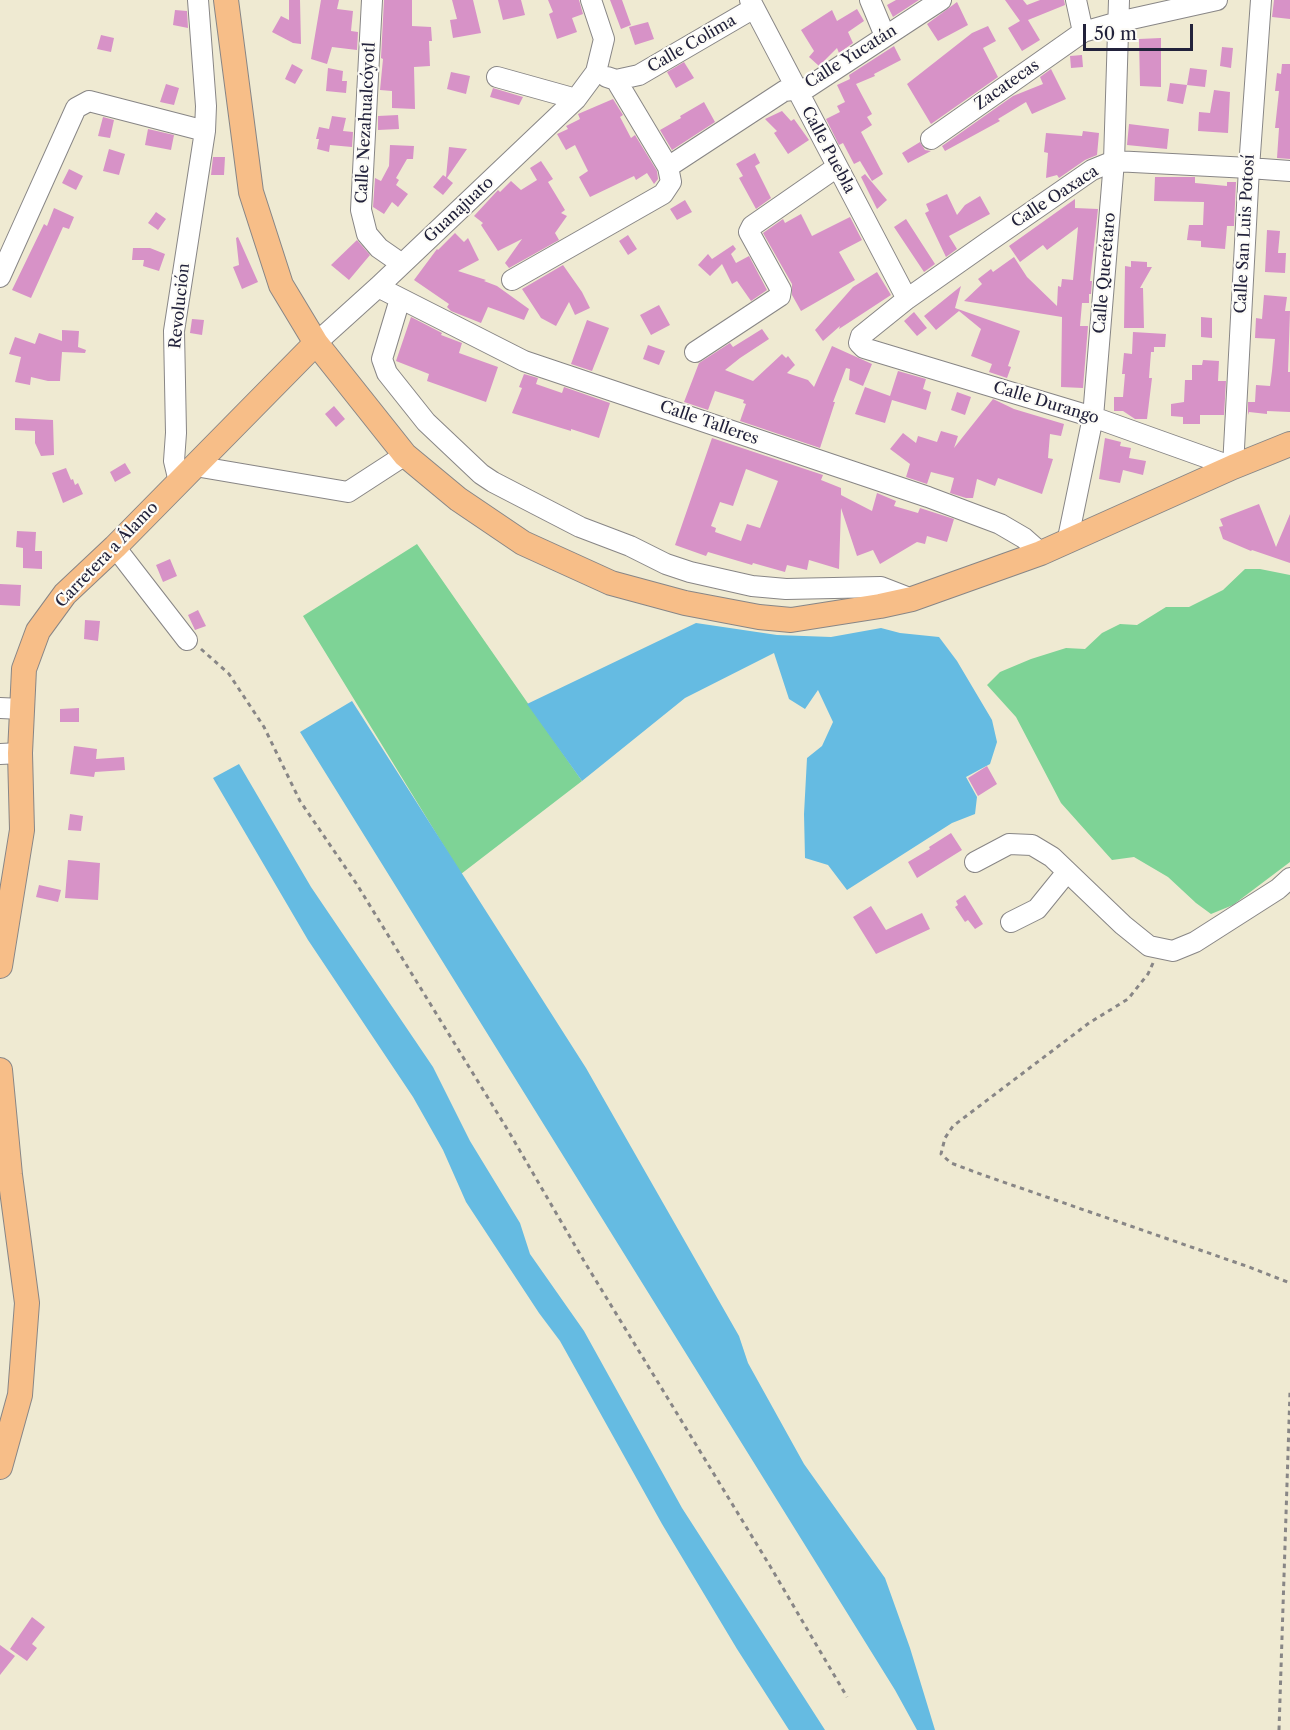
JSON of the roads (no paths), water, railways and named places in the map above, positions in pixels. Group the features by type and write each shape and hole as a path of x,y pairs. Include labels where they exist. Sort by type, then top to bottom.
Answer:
{"main road":[{"path":"226,0 251,192 281,285 316,342 405,455 458,499 523,543 611,583 685,603 759,617 791,620 912,599 1067,543 1233,467 1290,444"},
{"name":"Carretera a Álamo","path":"0,966 8,867 22,830 10,753 11,709 38,631 65,594 115,547 316,342"},
{"path":"0,1070 10,1175 27,1303 20,1395 0,1467"}],"street":[{"name":"Revolución","path":"187,474 174,461 176,433 174,331 205,131 206,106 198,0"},
{"name":"Calle Nezahualcóyotl","path":"372,0 361,210 367,234 379,249 402,264"},
{"path":"591,0 604,39 596,72 616,80 670,175"},
{"path":"870,0 885,36"},
{"name":"Calle Yucatán","path":"512,280 663,194 670,175 784,91 807,88 941,0"},
{"path":"1076,0 1083,32"},
{"name":"Calle Querétaro","path":"1067,543 1093,417 1114,161 1119,0"},
{"name":"Zacatecas","path":"931,139 1083,32 1217,0"},
{"name":"Calle San Luis Potosí","path":"1233,467 1249,168 1261,0"},
{"name":"Calle Colima","path":"616,80 639,75 752,4"},
{"name":"Calle Puebla","path":"752,4 907,299"},
{"name":"Guanajuato","path":"316,342 378,287 576,99 596,72"},
{"path":"497,77 576,99"},
{"path":"0,277 76,108 89,102 205,131"},
{"name":"Calle Oaxaca","path":"859,343 861,336 907,299 1092,170 1114,161 1290,171"},
{"path":"695,352 780,296 781,290 749,232 752,225 837,167"},
{"name":"Calle Talleres","path":"378,287 524,361 928,497 1000,524 1024,538 1041,553"},
{"path":"400,299 382,359 387,374 426,422 481,474 580,527 690,572 752,586 786,589 881,587 912,599"},
{"name":"Calle Durango","path":"859,343 864,348 1093,417 1233,467"},
{"path":"187,474 348,492 405,455"},
{"path":"115,547 187,640"},
{"path":"685,603 690,572"},
{"path":"975,862 1009,844 1032,845 1052,857 1123,925 1149,946 1173,951 1195,942 1278,889 1290,878"},
{"path":"1011,922 1037,909 1067,872"}],"water":[{"path":"696,623 777,635 831,637 881,628 900,633 939,637 957,661 992,720 997,742 990,764 966,777 977,797 975,814 952,823 847,890 828,865 805,858 804,814 807,758 822,746 833,722 818,690 805,709 789,699 774,653 685,698 582,781 527,704"},
{"path":"352,701 586,1068 739,1336 748,1363 804,1464 885,1578 910,1648 935,1730 917,1730 895,1690 300,732"},
{"path":"239,764 311,887 433,1067 470,1141 520,1223 530,1254 584,1331 682,1508 825,1730 789,1730 737,1649 662,1524 560,1341 466,1202 443,1150 413,1097 308,940 213,778"}]}
